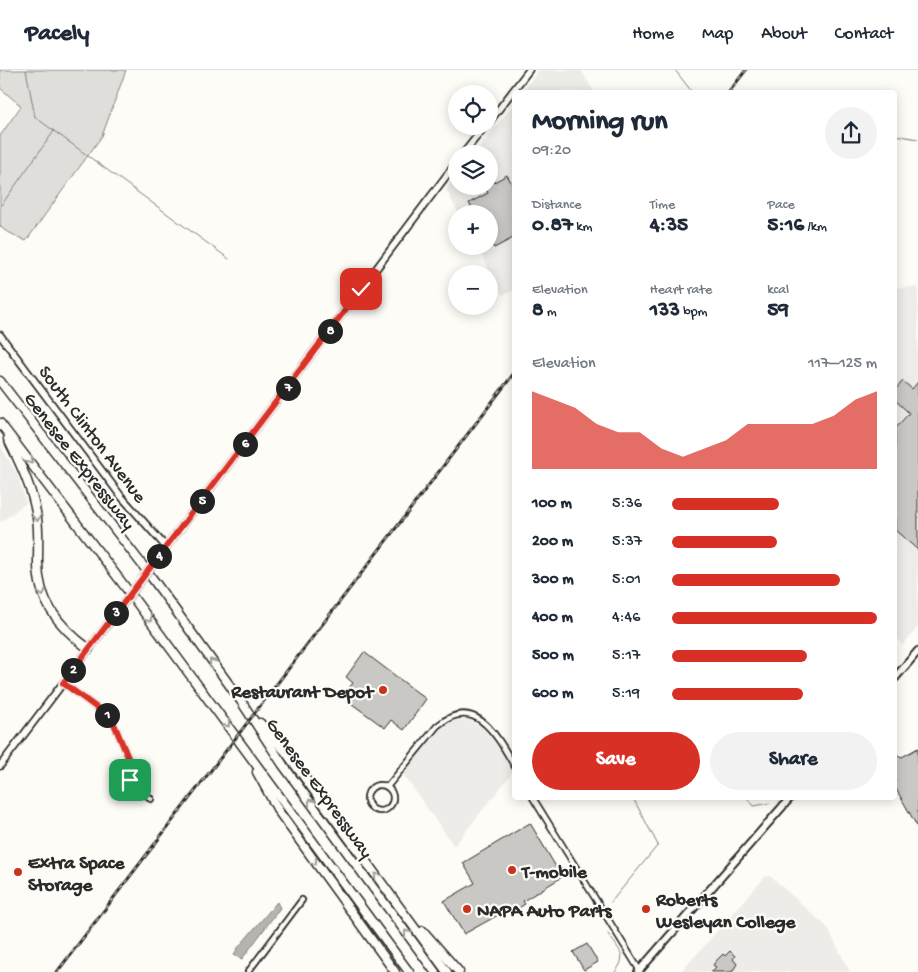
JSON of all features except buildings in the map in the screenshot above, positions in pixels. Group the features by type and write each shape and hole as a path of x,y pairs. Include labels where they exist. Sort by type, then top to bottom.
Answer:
{"highway":[{"name":"Genesee Expressway","path":"0,380 147,571 241,701 284,765 436,972"},
{"name":"Genesee Expressway","path":"0,424 243,746 409,972"},
{"path":"0,424 32,492 39,534 39,579 45,603 60,625 89,649"},
{"path":"241,701 285,751 447,972"},
{"path":"243,746 279,812 394,972"},
{"path":"395,900 460,972"}],"main road":[{"path":"897,676 918,652"},
{"path":"638,971 788,800"}],"street":[{"path":"514,90 529,70"},
{"path":"498,110 512,92"},
{"path":"0,766 448,174"},
{"name":"South Clinton Avenue","path":"0,335 125,501 166,547"},
{"path":"63,683 112,719 128,756 130,780 151,799"},
{"path":"387,787 437,726 444,720 460,715 475,717 488,725 512,762"},
{"path":"379,785 387,787 393,798 390,806 382,811 374,809 368,803 369,791 379,785"},
{"path":"535,800 638,971"},
{"path":"248,972 302,900"}],"shaded area":[{"path":"0,70 126,70 102,136 26,241 0,226 0,136 21,106 0,88"},
{"path":"539,70 581,70 593,90 524,90"},
{"path":"512,106 512,291 502,295 498,287 498,265 487,265 482,255 498,255 498,205 454,205 449,195 498,195 498,145 482,145 490,135 498,135 498,124"},
{"path":"918,287 918,627 902,646 897,637 897,288"},
{"path":"0,445 18,476 26,503 0,523"},
{"path":"467,719 482,727 502,752 512,770 512,773 454,846 403,774 439,728 449,721"},
{"path":"766,876 770,876 827,927 850,972 681,972"},
{"path":"277,902 280,908 242,959 234,955 237,949"}],"waterway":[{"path":"0,207 54,131 35,117 26,70"},
{"path":"675,70 690,90"},
{"path":"54,131 229,259"},
{"path":"897,135 918,139"},
{"path":"611,902 658,845 634,800"},
{"path":"749,800 754,806 770,803"},
{"path":"608,934 622,957 615,972"}],"railway":[{"path":"731,90 746,70"},
{"path":"57,972 512,376"}],"place":[{"name":"Restaurant Depot","path":"383,690"},
{"name":"T-mobile","path":"512,870"},
{"name":"Extra Space Storage","path":"18,872"},
{"name":"NAPA Auto Parts","path":"467,909"},
{"name":"Roberts Wesleyan College","path":"646,909"}],"route":[{"path":"130,780 130,762 112,719 63,683 228,468 361,289"}]}
